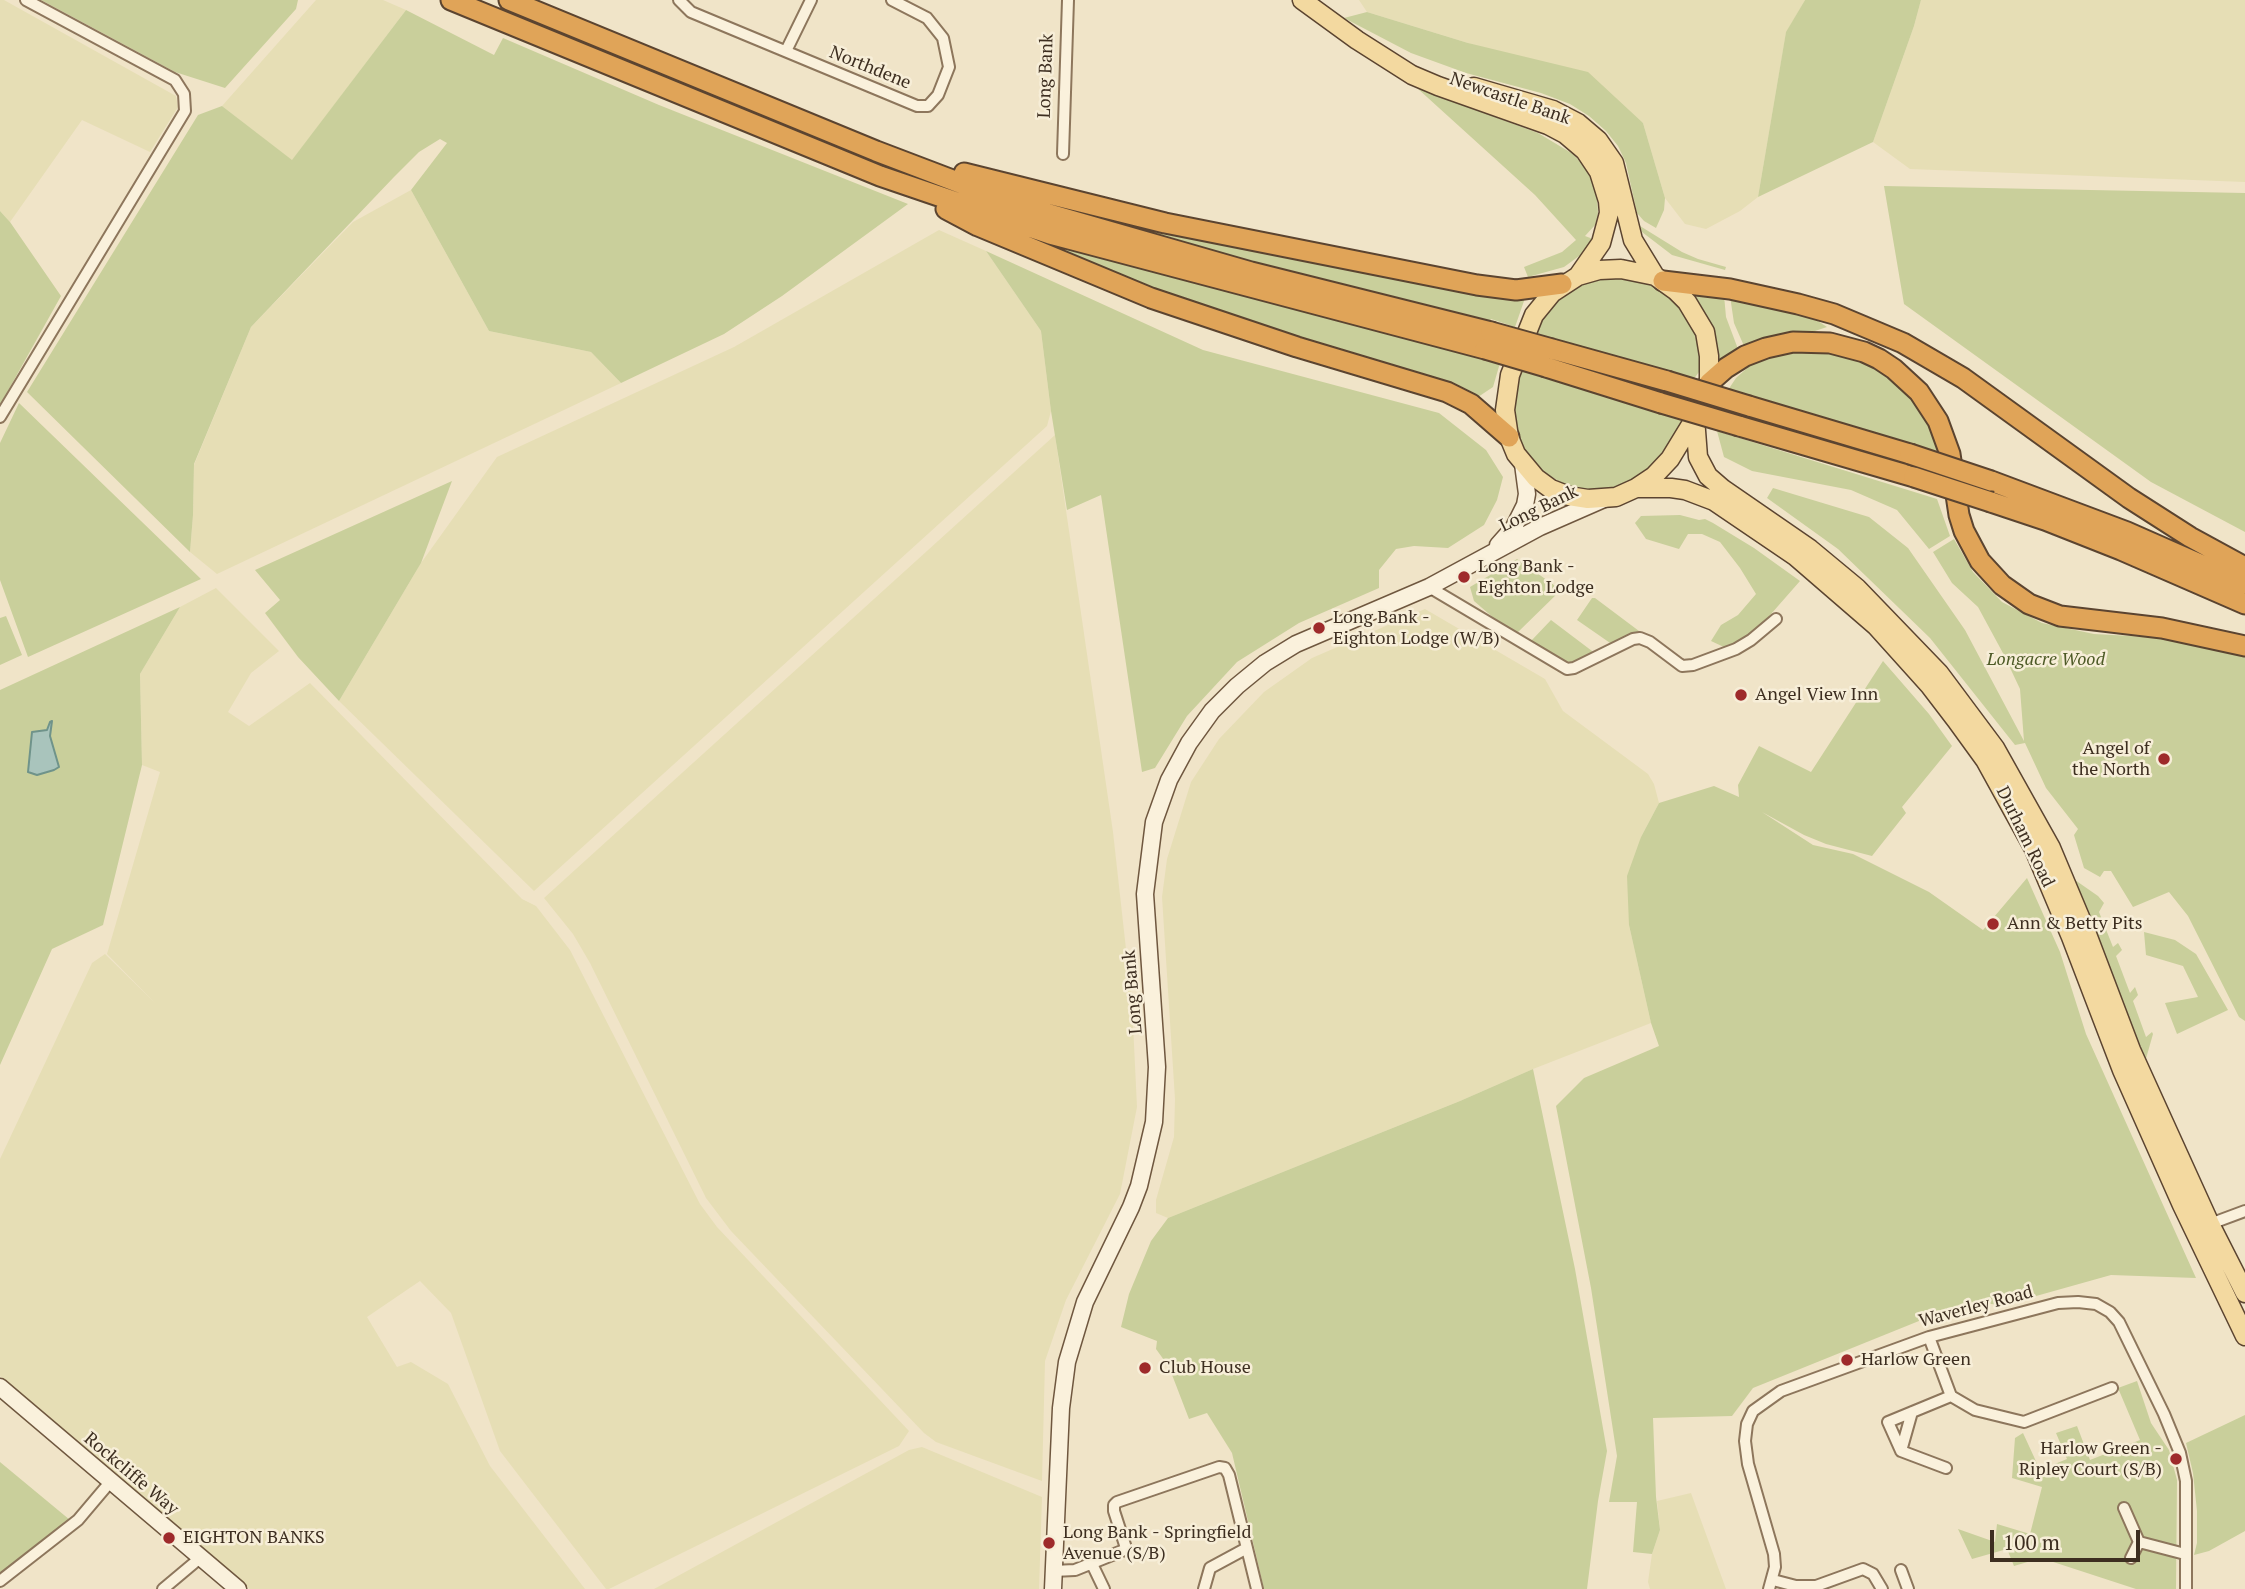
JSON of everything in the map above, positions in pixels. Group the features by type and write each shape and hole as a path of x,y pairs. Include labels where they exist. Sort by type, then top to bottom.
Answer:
{"highway":[{"path":"451,0 880,176 1050,234 1488,341"},
{"path":"509,0 876,151 1049,214 1549,358 1667,381 1910,454 2127,532 2245,584"},
{"path":"876,151 1165,223 1477,285 1516,290 1570,280"},
{"path":"880,176 978,226 1151,298 1297,347 1423,383 1461,397 1509,437"},
{"path":"1659,279 1730,289 1798,303 1834,314 1903,343 1963,378 2129,498 2190,537 2245,567"},
{"path":"1709,383 1745,356 1793,342 1830,343 1879,359 1919,392 1934,414 1950,454 1964,531 1985,567 2015,596 2060,616 2162,628 2245,646"},
{"path":"1549,358 1661,403 1991,502 2122,550 2245,604"}],"main road":[{"name":"Newcastle Bank","path":"1302,0 1412,75 1548,125 1565,134 1585,151 1599,172 1609,213 1601,243 1570,280"},
{"name":"Newcastle Bank","path":"1357,40 1441,76 1553,110 1589,131 1607,150 1614,163 1633,240 1659,279"},
{"path":"1621,269 1659,279 1687,302 1701,322 1708,346 1709,383 1695,418 1670,459 1654,475 1625,494 1588,499 1560,492 1536,478 1523,464 1509,437 1505,410 1506,394 1518,350 1542,303 1570,280 1599,270 1621,269"},
{"name":"Durham Road","path":"1695,418 1698,457 1708,476 1810,549 1857,588 1939,673 1995,748 2051,848 2131,1050 2210,1224 2245,1293"},
{"name":"Long Bank","path":"1489,555 1514,527 1525,505 1523,464"},
{"name":"Durham Road","path":"1636,488 1678,489 1714,501 1795,556 1876,626 1930,685 1985,760 2034,849 2122,1070 2182,1205 2245,1336"},
{"name":"Long Bank","path":"1053,1589 1061,1408 1067,1362 1085,1302 1121,1230 1139,1186 1154,1122 1157,1067 1145,894 1154,822 1169,780 1189,743 1212,711 1265,663 1296,644 1429,587 1560,517 1606,498"},
{"name":"Rockcliffe Way","path":"0,1387 238,1589"}],"street":[{"path":"0,417 185,111 184,94 175,80 26,0"},
{"name":"Northdene","path":"679,0 691,12 917,106 928,106 938,95 949,67 943,38 927,18 892,0"},
{"path":"786,51 811,0"},
{"name":"Long Bank","path":"1063,154 1068,0"},
{"path":"1429,587 1567,669 1640,638 1650,642 1682,666 1693,665 1736,649 1776,619"},
{"path":"2210,1224 2245,1211"},
{"name":"Waverley Road","path":"1771,1584 1774,1554 1748,1464 1745,1441 1747,1424 1753,1411 1781,1391 1929,1337 2058,1303 2078,1301 2096,1304 2110,1312 2119,1322 2182,1459 2186,1481 2186,1589"},
{"path":"1929,1337 1951,1396 1975,1410 2024,1422 2112,1388"},
{"path":"1946,1468 1901,1451 1888,1422 1951,1396"},
{"path":"1901,1451 1912,1412"},
{"path":"1054,1571 1075,1570 1125,1548 1114,1511 1116,1502 1219,1467 1225,1468 1229,1475 1256,1589"},
{"path":"0,1581 78,1520 111,1481"},
{"path":"2124,1508 2139,1542"},
{"path":"2139,1542 2185,1554"},
{"path":"2131,1558 2139,1542"},
{"path":"1205,1589 1210,1568 1247,1548"},
{"path":"163,1589 200,1558"},
{"path":"1092,1564 1104,1589"},
{"path":"1771,1584 1816,1586 1863,1569 1873,1574 1882,1589"},
{"path":"1901,1570 1908,1589"},
{"path":"2186,1589 2196,1589"}],"shaded area":[{"path":"0,0 176,96 178,107 150,152 82,120 10,222 0,211"},
{"path":"316,0 383,0 406,10 292,161 222,106"},
{"path":"1359,0 1805,0 1786,33 1758,197 1740,211 1706,229 1685,224 1665,198 1643,123 1468,43 1367,12"},
{"path":"1921,0 2245,0 2245,182 1910,169 1873,142"},
{"path":"411,190 489,331 591,352 621,383 217,574 190,552 194,465 251,327 353,222"},
{"path":"939,230 986,251 1041,331 1051,411 1047,426 534,891 339,701 421,563 497,457 734,347"},
{"path":"1055,435 1113,832 1132,1003 1137,1107 1120,1194 1066,1300 1045,1361 1042,1481 936,1442 924,1433 731,1231 706,1198 590,963 573,934 544,898"},
{"path":"216,588 279,651 251,673 228,712 249,726 310,683 522,899 536,906 570,950 700,1204 717,1227 909,1431 899,1446 606,1589 500,1451 451,1313 420,1281 367,1317 397,1367 411,1362 448,1384 490,1466 585,1589 250,1589 117,1479 0,1376 0,1159 92,963 105,954 155,1003 107,954 160,772 142,765 140,674 180,607"},
{"path":"1425,609 1545,679 1563,711 1648,774 1654,784 1659,803 1641,837 1629,925 1651,1023 1168,1218 1156,1213 1156,1200 1174,1137 1175,1099 1162,897 1167,859 1191,782 1219,739 1264,692 1312,658"},
{"path":"922,1447 1042,1497 1039,1589 654,1589 909,1450"},
{"path":"1691,1493 1726,1589 1650,1589 1648,1582 1652,1554 1660,1530 1657,1501"}],"green space":[{"path":"41,0 298,0 296,9 225,88 175,72"},
{"path":"1805,0 1921,0 1873,142 1758,197 1786,32"},
{"path":"406,10 494,55 503,38 659,105 908,204 782,296 724,334 621,383 591,352 489,331 411,190 447,143 440,139 419,152 251,327 194,464 190,552 27,392 198,115 222,106 292,160"},
{"path":"1367,12 1468,43 1588,72 1643,123 1665,198 1664,210 1656,228 1637,213 1626,163 1618,146 1589,116 1570,104 1541,93 1466,73 1411,53 1344,18"},
{"path":"1417,88 1538,133 1573,154 1593,181 1597,197 1598,213 1595,225 1585,236 1593,239 1586,251 1564,267 1528,277 1524,267 1562,252 1576,240 1535,195"},
{"path":"1884,186 2245,193 2245,532 2151,482 1904,304"},
{"path":"1073,210 1524,297 1524,301 1515,327 1491,319 1489,323 1163,238"},
{"path":"0,211 61,296 0,405"},
{"path":"997,223 1500,363 1493,387 1478,397 1455,386 1314,347 1175,299"},
{"path":"1640,226 1682,252 1726,267 1725,270 1672,255 1642,232"},
{"path":"986,251 1203,350 1439,413 1486,450 1503,477 1497,500 1484,525 1448,548 1414,546 1396,549 1379,570 1379,588 1299,623 1237,662 1187,716 1155,768 1142,772 1101,495 1067,510 1041,331"},
{"path":"1608,275 1646,280 1674,298 1696,328 1702,366 1693,380 1535,333 1548,306 1569,288"},
{"path":"1689,291 1724,295 1726,317 1738,349 1719,364 1710,322"},
{"path":"1730,296 1806,313 1827,327 1815,331 1779,334 1744,346 1734,323"},
{"path":"1805,351 1852,357 1876,367 1892,378 1920,409 1940,454 1728,390 1736,378 1754,362 1772,355"},
{"path":"1520,370 1683,420 1662,457 1645,474 1608,490 1579,490 1539,469 1519,443 1514,425 1513,395"},
{"path":"19,403 201,579 28,657 0,580 0,443"},
{"path":"1717,431 1937,499 1950,536 1929,549 1897,510 1851,490 1752,471 1724,457"},
{"path":"452,481 421,563 339,701 298,657 265,613 280,600 255,570"},
{"name":"Longacre Wood","path":"1773,488 1869,517 1908,548 1965,630 2024,741 2020,689 2004,655 1978,607 1952,583 1933,552 1954,539 1973,572 2002,602 2042,623 2094,634 2167,638 2245,656 2245,1021 2239,1017 2188,916 2169,892 2133,907 2111,871 2104,871 2100,877 2084,868 2074,835 2078,829 2046,788 2025,743 2015,745 1930,638 1838,549 1767,498"},
{"path":"1680,515 1713,523 1800,581 1764,622 1745,639 1726,648 1711,641 1721,625 1738,615 1756,594 1720,542 1702,534 1688,534 1679,549 1646,539 1635,523 1641,516"},
{"path":"1517,559 1561,590 1516,634 1474,601 1470,587"},
{"path":"1592,598 1639,631 1613,645 1577,620"},
{"path":"180,607 140,674 142,765 103,925 52,949 0,1065 0,690"},
{"path":"6,616 22,655 0,665 0,618"},
{"path":"1551,620 1596,654 1569,664 1531,641"},
{"path":"1883,661 1929,714 1952,746 1902,807 1906,813 1872,856 1826,844 1762,812 1813,845 1853,854 1929,892 1983,930 2027,878 2060,952 2086,1034 2196,1278 2111,1275 2004,1305 1966,1302 1753,1388 1732,1416 1653,1418 1660,1530 1652,1554 1633,1552 1637,1502 1609,1502 1617,1456 1591,1288 1556,1106 1584,1078 1659,1046 1651,1023 1629,925 1627,876 1641,837 1659,803 1714,786 1739,797 1738,785 1759,746 1811,772"},
{"path":"2075,880 2104,903 2099,912 2113,947 2118,943 2122,950 2116,956 2130,993 2135,987 2138,995 2133,1001 2146,1037 2152,1032 2153,1034 2145,1062 2142,1062 2073,882"},
{"path":"2144,932 2175,940 2196,954 2228,1010 2177,1034 2165,1003 2198,997 2183,966 2146,955"},
{"path":"1533,1069 1575,1269 1607,1451 1587,1589 1264,1589 1232,1453 1207,1413 1189,1419 1169,1367 1156,1349 1157,1341 1121,1327 1129,1294 1151,1241 1168,1218"},
{"path":"2137,1381 2151,1423 2169,1450 2177,1480 2176,1589 2136,1589 2041,1558 2014,1566 2007,1549 1972,1559 1958,1529 1995,1542 1997,1524 2030,1534 2042,1487 2012,1478 2015,1438 2023,1433 2040,1470 2067,1459 2056,1433 2077,1426 2090,1460 2140,1440 2118,1388"},
{"path":"2245,1415 2245,1531 2209,1551 2194,1555 2197,1543 2197,1511 2193,1473 2186,1443"},
{"path":"0,1462 70,1520 0,1578"}],"water":[{"path":"52,721 50,736 59,767 37,775 28,772 32,732 47,730"}],"place":[{"name":"Long Bank - Eighton Lodge","path":"1464,577"},
{"name":"Long Bank - Eighton Lodge (W/B)","path":"1319,628"},
{"name":"Angel View Inn","path":"1741,695"},
{"name":"Angel of the North","path":"2164,759"},
{"name":"Ann & Betty Pits","path":"1993,924"},
{"name":"Harlow Green","path":"1847,1360"},
{"name":"Club House","path":"1145,1368"},
{"name":"Harlow Green - Ripley Court (S/B)","path":"2176,1459"},
{"name":"EIGHTON BANKS","path":"169,1538"},
{"name":"Long Bank - Springfield Avenue (S/B)","path":"1049,1543"}]}
